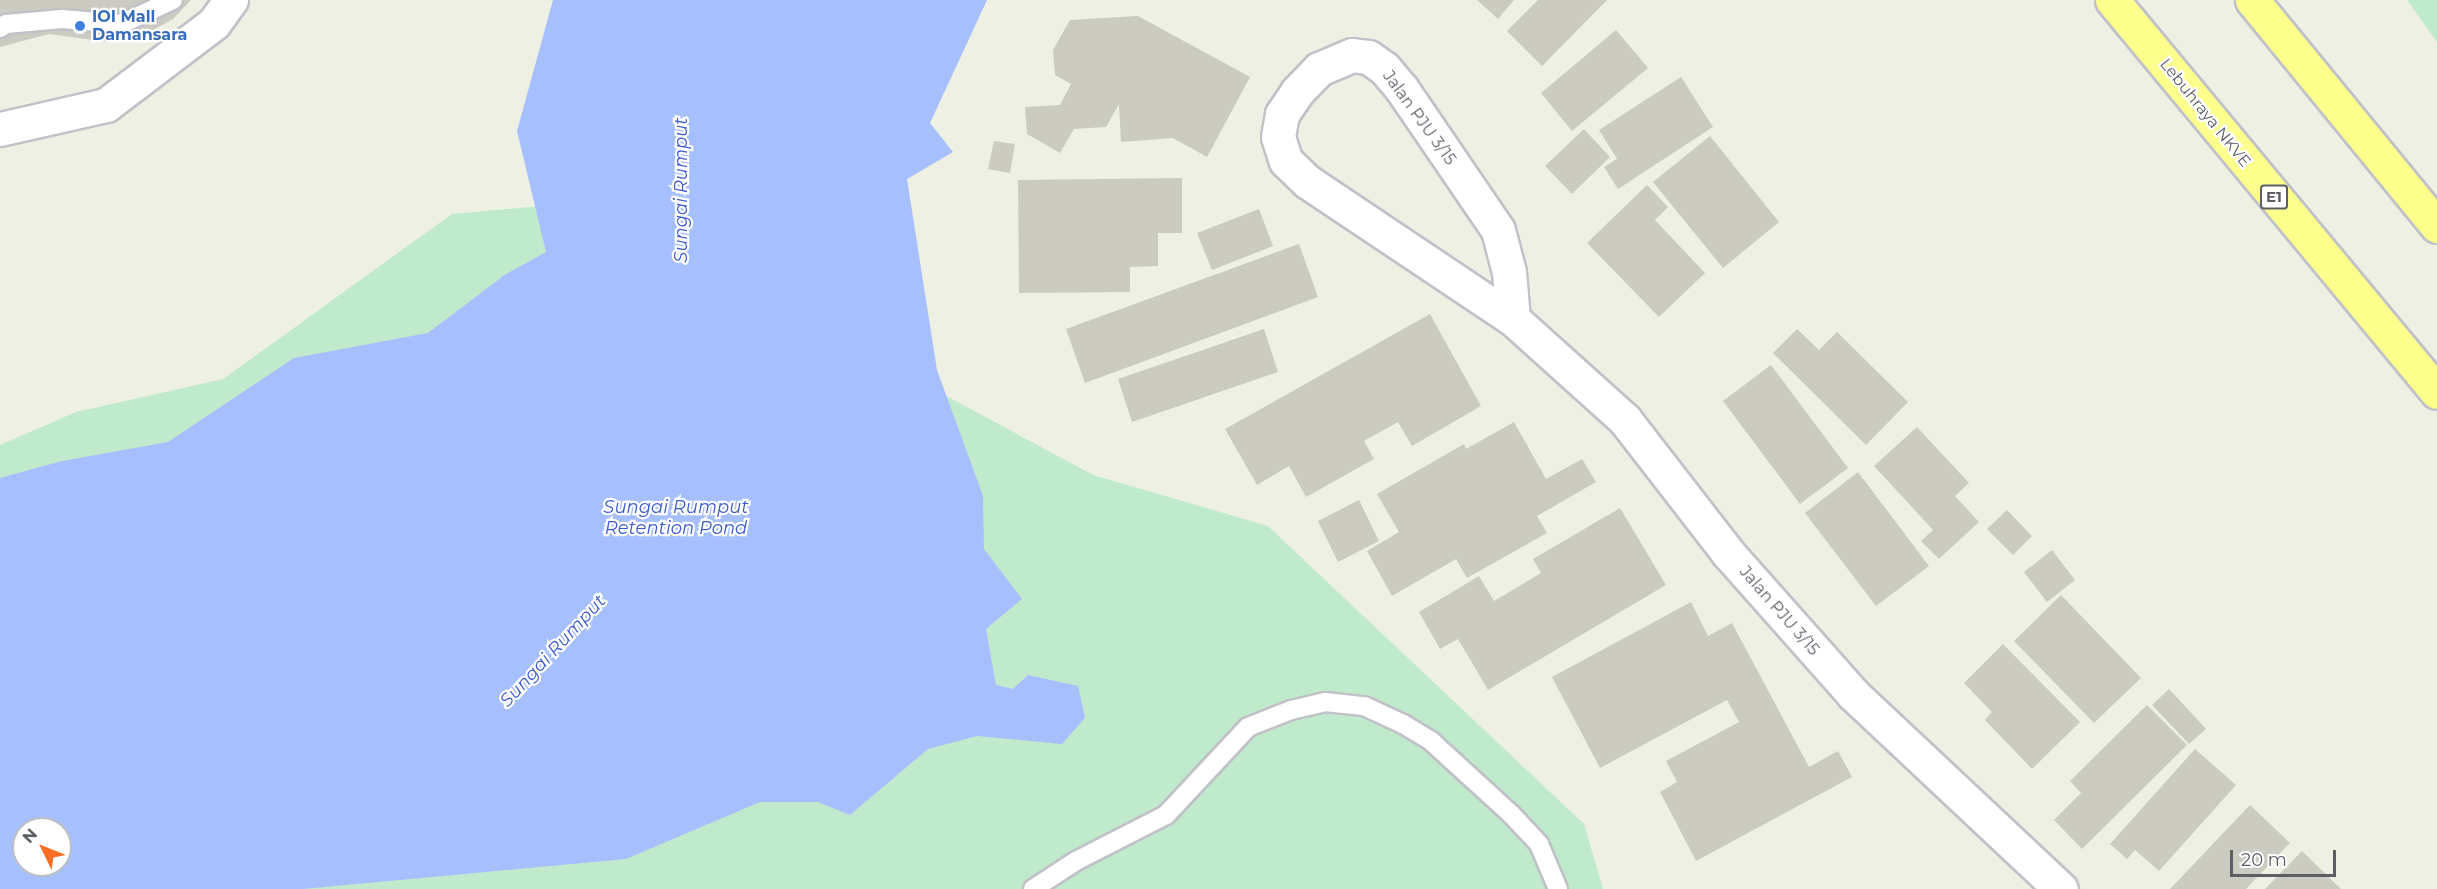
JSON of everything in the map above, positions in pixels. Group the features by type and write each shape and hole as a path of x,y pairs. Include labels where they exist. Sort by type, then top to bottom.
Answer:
{"highway":[{"name":"Lebuhraya NKVE","path":"2112,0 2437,392"},
{"path":"2252,0 2437,226"}],"street":[{"path":"0,129 106,105 214,23 231,0"},
{"name":"Jalan PJU 3/15","path":"1513,319 1509,272 1498,230 1401,87 1384,68 1368,57 1352,55 1319,69 1297,92 1282,114 1278,137 1286,161 1308,182 1513,319 1625,420 1728,553 1853,694 2061,889"}],"lane":[{"path":"0,28 6,24 62,19 121,24 173,0"},
{"path":"1033,889 1076,861 1166,815 1248,728 1291,710 1325,702 1364,706 1403,724 1431,741 1511,813 1539,844 1558,889"}],"green space":[{"path":"2407,0 2437,0 2437,42"},
{"name":"Sungai Rumput Retention Pond","path":"586,202 1093,475 1268,526 1584,824 1603,889 0,889 0,445 76,412 223,379 452,214"}],"water":[{"name":"Sungai Rumput Retention Pond","path":"553,0 987,0 930,123 953,152 907,179 937,370 983,496 984,549 1022,599 986,629 996,685 1013,689 1028,675 1078,686 1085,718 1062,744 977,736 928,749 850,815 818,802 760,802 626,859 303,889 0,889 0,478 62,461 168,442 294,358 428,333 506,274 546,252 517,131"}],"building":[{"name":"IOI Mall Damansara","path":"0,0 191,0 173,19 146,34 108,42 49,34 0,47"},
{"path":"1477,0 1514,0 1498,19"},
{"path":"1538,0 1607,0 1542,66 1507,31"},
{"path":"1138,16 1250,77 1207,157 1173,138 1121,142 1119,104 1106,127 1074,129 1060,153 1027,134 1025,107 1060,105 1071,84 1055,75 1053,50 1070,20"},
{"path":"1616,30 1648,68 1572,131 1541,93"},
{"path":"1681,77 1713,127 1618,189 1604,167 1617,159 1599,130"},
{"path":"1584,129 1610,157 1572,194 1545,166"},
{"path":"1710,136 1779,222 1723,268 1653,182"},
{"path":"994,141 1015,144 1010,173 988,169"},
{"path":"1182,178 1182,233 1158,233 1158,266 1130,267 1130,292 1019,293 1018,180"},
{"path":"1647,185 1668,207 1655,220 1705,273 1659,317 1587,243"},
{"path":"1259,209 1273,246 1212,270 1197,233"},
{"path":"1299,244 1318,297 1085,383 1066,329"},
{"path":"1430,314 1481,406 1412,446 1398,422 1364,441 1374,459 1306,497 1289,466 1257,485 1225,429"},
{"path":"1264,329 1278,372 1132,422 1118,379"},
{"path":"1797,329 1819,350 1837,332 1908,402 1866,445 1773,353"},
{"path":"1771,365 1848,468 1800,504 1723,401"},
{"path":"1514,422 1546,479 1582,459 1596,482 1537,516 1547,533 1467,578 1456,559 1392,596 1367,551 1399,532 1377,494 1464,444 1466,449"},
{"path":"1917,427 1969,483 1955,496 1979,522 1939,559 1921,541 1933,530 1874,466"},
{"path":"1858,472 1929,566 1876,606 1805,513"},
{"path":"1359,500 1379,541 1338,562 1318,521"},
{"path":"1620,508 1666,585 1488,690 1458,639 1440,649 1419,612 1479,576 1494,601 1541,573 1533,559"},
{"path":"2007,510 2032,536 2013,555 1987,529"},
{"path":"2052,550 2075,580 2047,602 2024,572"},
{"path":"2061,595 2141,678 2094,723 2014,641"},
{"path":"1691,602 1708,636 1732,623 1809,767 1838,751 1852,777 1696,861 1660,792 1677,782 1666,761 1739,722 1727,700 1600,768 1552,677"},
{"path":"2003,644 2080,722 2032,769 1985,720 1992,712 1964,683"},
{"path":"2169,689 2206,729 2189,744 2152,705"},
{"path":"2147,705 2187,745 2082,849 2054,820 2081,793 2070,781"},
{"path":"2195,749 2236,785 2159,871 2135,850 2127,859 2110,844"},
{"path":"2250,805 2290,843 2246,889 2170,889"},
{"path":"2302,851 2341,889 2265,889"}],"place":[{"name":"IOI Mall Damansara","path":"80,26"}],"water label":[{"name":"Sungai Rumput","path":"681,190"},
{"name":"Sungai Rumput","path":"553,651"}]}
